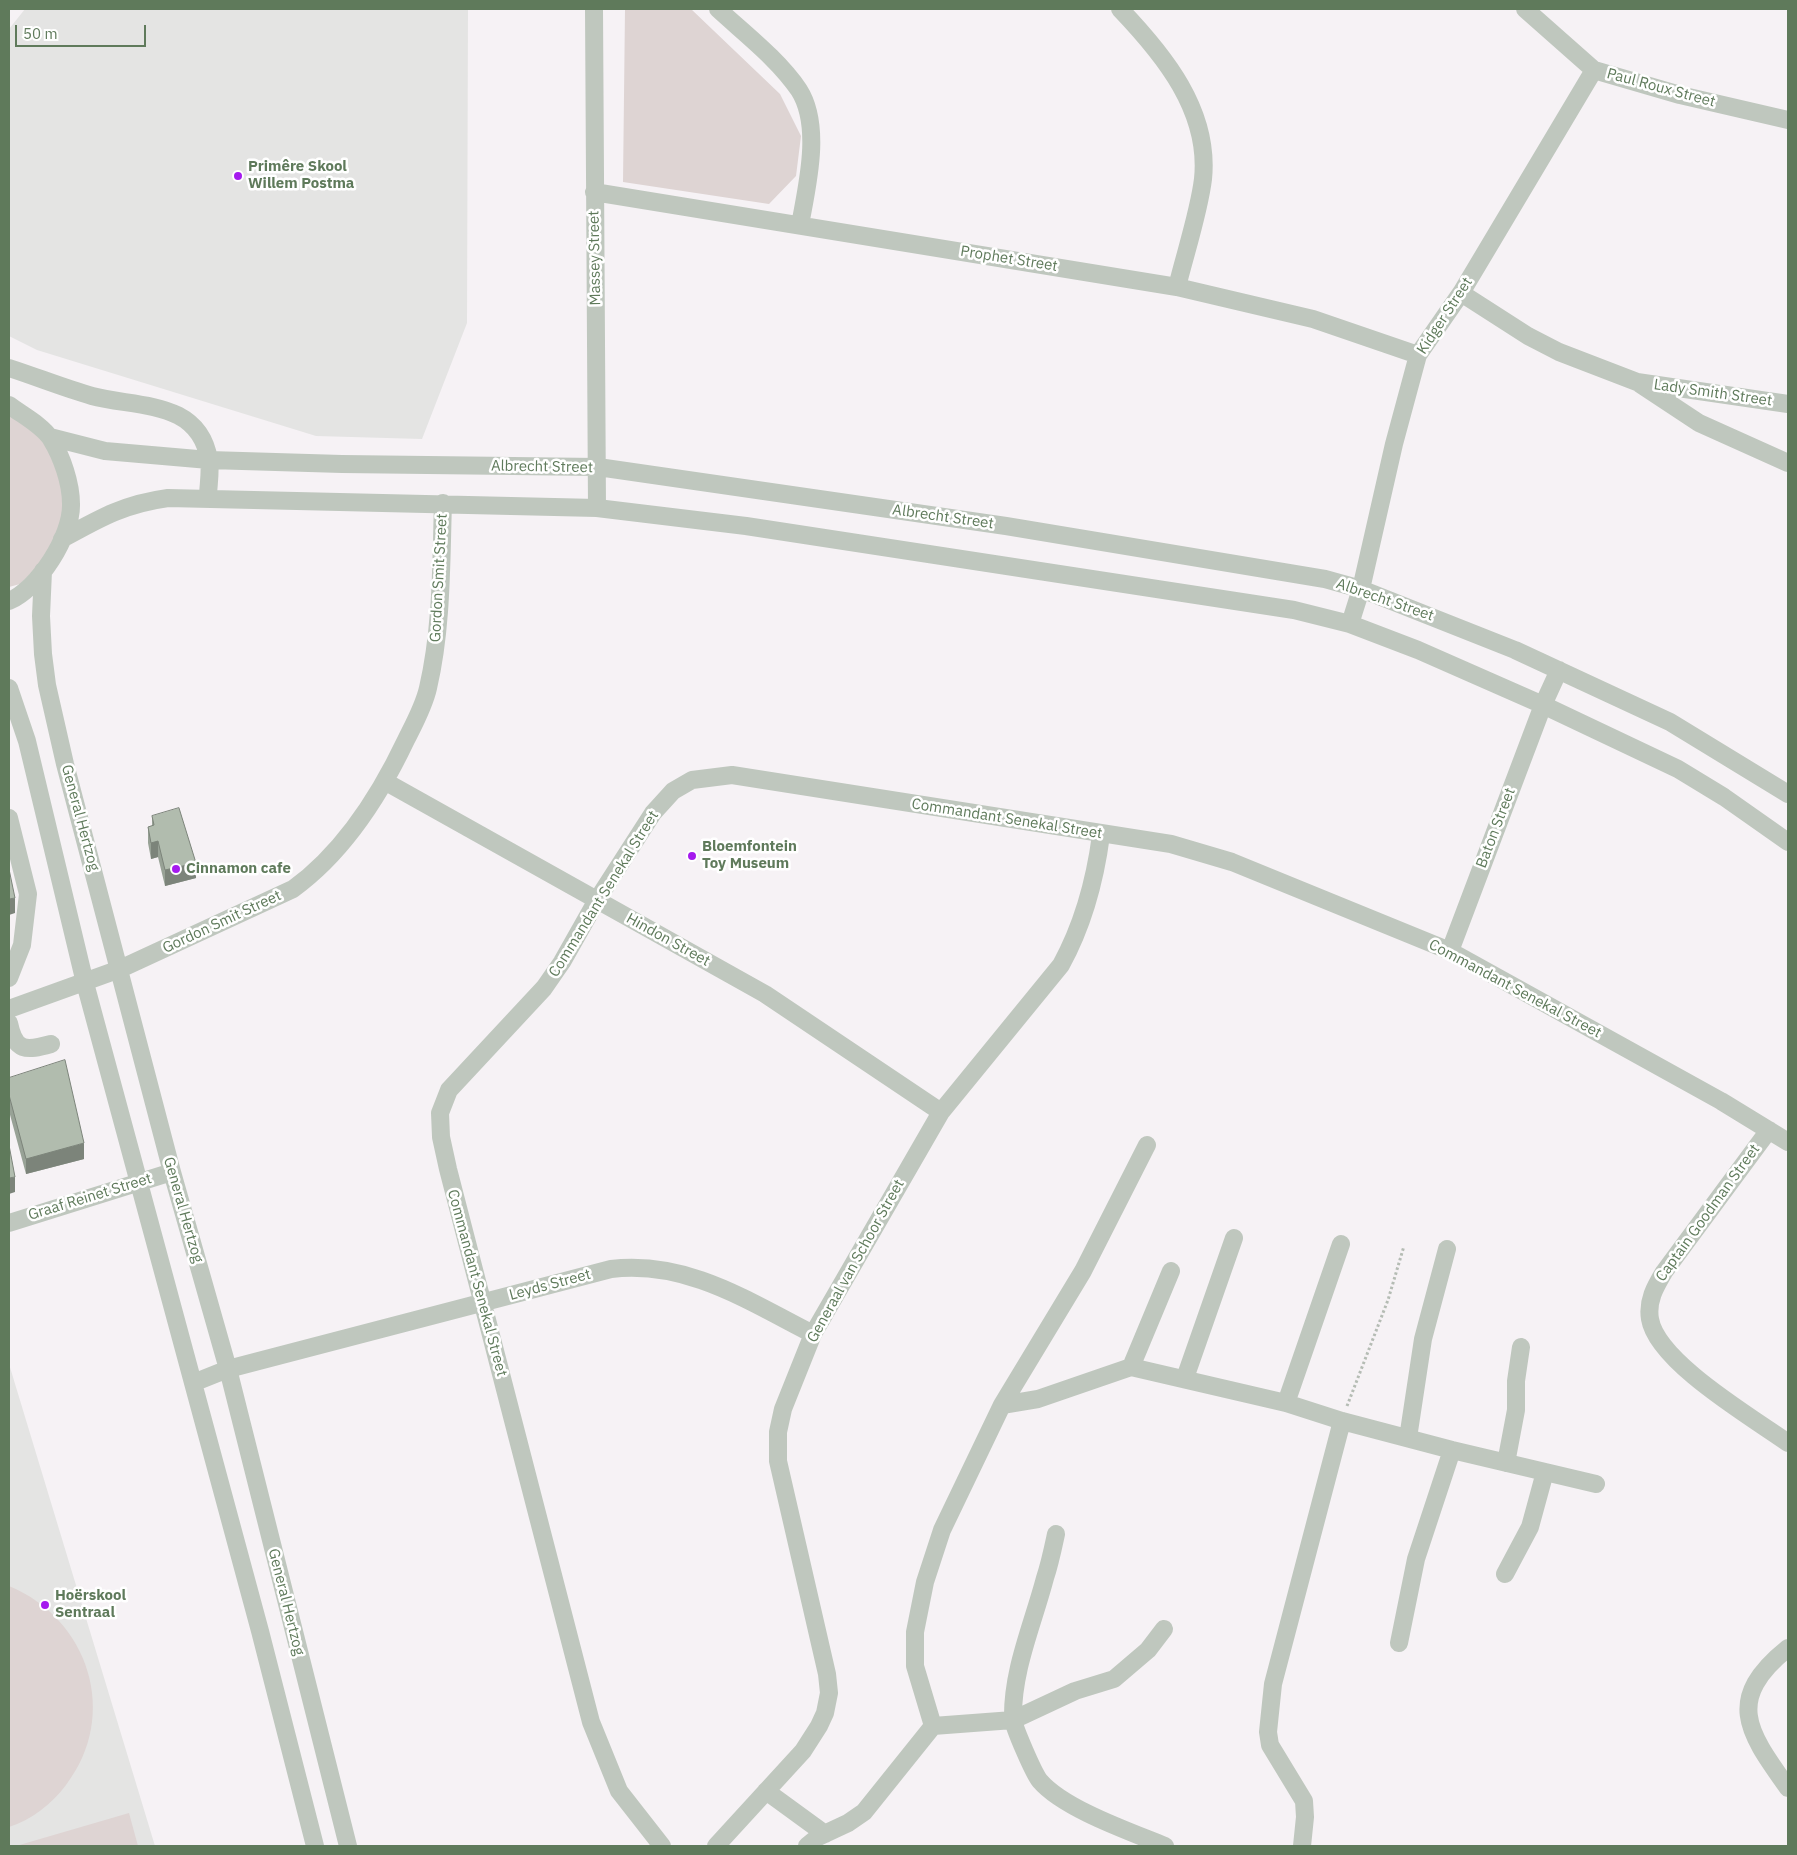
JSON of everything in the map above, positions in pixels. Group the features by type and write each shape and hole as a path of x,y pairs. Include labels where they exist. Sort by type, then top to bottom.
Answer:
{"street":[{"name":"Massey Street","path":"594,9 594,192 598,467 596,508"},
{"path":"718,9 777,64 799,91 807,110 810,130 810,165 800,225"},
{"path":"1120,9 1147,38 1176,76 1199,130 1203,152 1202,180 1177,287"},
{"name":"Paul Roux Street","path":"1525,9 1594,70 1680,95 1788,120"},
{"name":"Kidger Street","path":"1350,624 1361,589 1394,444 1418,355 1461,293 1594,70"},
{"name":"Prophet Street","path":"594,192 1177,287 1313,320 1418,355"},
{"name":"Lady Smith Street","path":"1461,293 1528,336 1559,352 1637,382 1699,423 1788,463"},
{"path":"9,368 93,396 146,404 176,413 197,433 209,460 208,498"},
{"name":"Lady Smith Street","path":"1637,382 1788,404"},
{"path":"9,405 50,437 61,460 72,504 69,520 62,539 43,571 30,586 9,601"},
{"name":"Albrecht Street","path":"50,437 105,451 209,460 342,464 598,467 1006,526 1325,579 1361,589 1515,650 1559,670 1670,722 1788,794"},
{"path":"62,539 110,512 140,502 168,498 596,508 746,526 1294,610 1350,624 1418,650 1543,705 1678,769 1724,796 1788,842"},
{"name":"Gordon Smit Street","path":"9,1009 120,969 293,889 317,872 337,850 386,782 428,690 436,648 443,503"},
{"name":"General Hertzog","path":"43,571 41,616 47,685 172,1172 228,1369 348,1846"},
{"name":"Baton Street","path":"1450,951 1543,705 1559,670"},
{"path":"9,688 27,741 85,982 260,1631 315,1846"},
{"name":"Commandant Senekal Street","path":"662,1846 619,1791 591,1722 448,1169 441,1137 440,1113 449,1090 544,988 562,962 597,900 653,813 673,791 692,780 710,776 732,775 813,786 868,797 1101,835 1171,844 1232,862 1450,951 1788,1142"},
{"name":"Hindon Street","path":"386,782 765,994 940,1112"},
{"path":"9,818 28,894 22,945 9,978"},
{"name":"Generaal van Schoor Street","path":"716,1846 803,1750 819,1726 825,1713 829,1694 828,1674 778,1461 778,1432 783,1409 814,1334 940,1112 1062,965 1075,940 1086,910 1096,875 1101,835"},
{"path":"9,1023 12,1036 18,1045 25,1049 32,1050 51,1044"},
{"name":"Captain Goodman Street","path":"1769,1130 1664,1272 1652,1292 1650,1319 1657,1339 1676,1360 1707,1386 1788,1443"},
{"path":"933,1726 915,1666 915,1632 925,1582 942,1530 1002,1405 1083,1271 1147,1145"},
{"name":"Graaf Reinet Street","path":"9,1223 172,1172"},
{"path":"1184,1378 1234,1238"},
{"path":"1286,1403 1341,1244"},
{"path":"1408,1438 1423,1340 1447,1248"},
{"name":"Leyds Street","path":"193,1382 228,1369 611,1269 633,1266 661,1268 687,1274 712,1284 814,1334"},
{"path":"1131,1367 1171,1271"},
{"path":"1506,1463 1516,1410 1516,1381 1520,1347"},
{"path":"1002,1405 1038,1400 1131,1367 1286,1403 1342,1421 1452,1450 1596,1484"},
{"path":"1302,1846 1305,1817 1304,1801 1270,1745 1269,1719 1277,1667 1342,1421"},
{"path":"1399,1642 1416,1559 1452,1450"},
{"path":"1505,1574 1530,1527 1545,1472"},
{"path":"1056,1534 1021,1656 1013,1720 1040,1781 1066,1801 1106,1821 1165,1846"},
{"path":"807,1846 864,1812 933,1726 1013,1720 1075,1691 1114,1679 1148,1650 1164,1629"},
{"path":"1788,1648 1756,1681 1750,1694 1747,1714 1750,1729 1788,1788"},
{"path":"766,1791 825,1834"}],"path":[{"path":"1342,1421 1388,1300 1404,1246"}],"shaded area":[{"name":"Primêre Skool Willem Postma","path":"25,9 468,9 467,323 422,439 316,436 37,350 9,336 9,29"},
{"path":"625,9 691,9 780,94 801,136 796,176 769,204 623,182"},
{"path":"9,405 60,456 69,505 53,552 20,584 9,587"},
{"name":"Hoërskool Sentraal","path":"9,1364 155,1846 9,1846"},
{"path":"9,1586 37,1601 59,1621 76,1645 88,1672 93,1700 91,1729 82,1758 66,1785 41,1810 9,1827"},
{"path":"129,1813 138,1846 16,1846"}],"building":[{"path":"179,808 196,863 165,870 158,841 151,843 148,827 154,825 152,816"},
{"path":"9,869 15,898 9,899"},
{"path":"65,1060 84,1143 26,1159 9,1095 9,1078"},
{"path":"9,1145 15,1177 9,1178"}],"place":[{"name":"Primêre Skool Willem Postma","path":"238,176"},
{"name":"Bloemfontein Toy Museum","path":"692,856"},
{"name":"Cinnamon cafe","path":"176,869"},
{"name":"Hoërskool Sentraal","path":"45,1605"}]}
